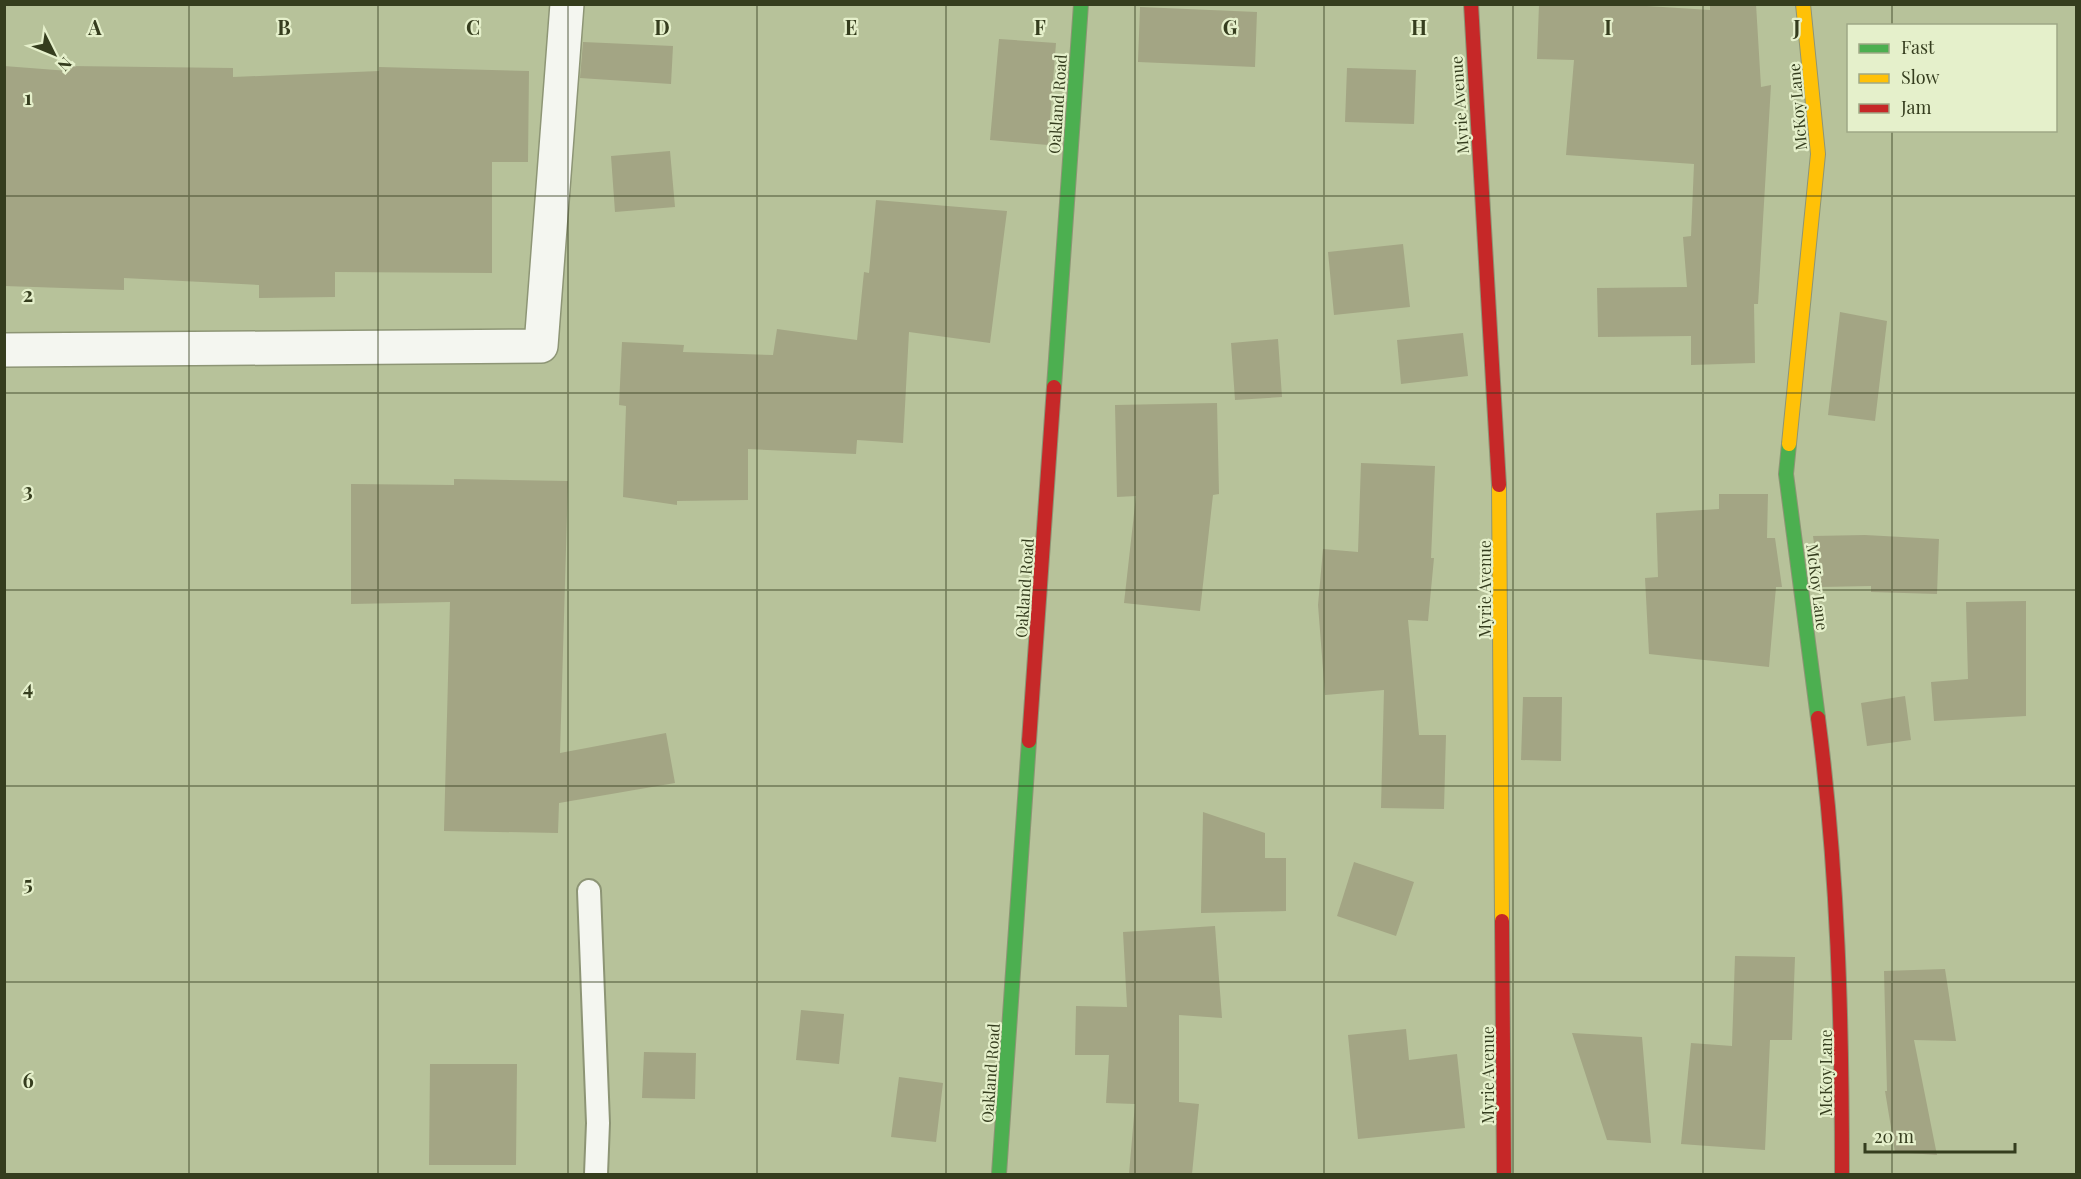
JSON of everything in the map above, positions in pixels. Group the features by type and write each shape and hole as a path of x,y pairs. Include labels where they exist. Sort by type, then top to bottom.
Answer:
{"street":[{"path":"4,350 542,346 567,4"},
{"name":"Oakland Road","path":"999,1174 1081,4"},
{"name":"Myrie Avenue","path":"1471,4 1500,483 1504,1174"},
{"name":"McKoy Lane","path":"1803,4 1818,154 1786,474 1826,778 1842,1010 1842,1174"}],"lane":[{"path":"589,891 598,1123 596,1174"}],"building":[{"path":"1539,4 1615,4 1710,10 1710,4 1756,4 1761,87 1771,85 1758,304 1754,304 1755,363 1691,365 1691,336 1598,337 1597,288 1687,287 1683,237 1691,236 1694,164 1566,155 1574,60 1537,59"},
{"path":"1140,7 1257,12 1255,67 1138,62"},
{"path":"999,39 1056,43 1048,145 990,140"},
{"path":"583,42 673,46 671,84 580,78"},
{"path":"4,66 69,71 69,66 233,68 233,77 379,71 379,67 529,71 528,162 492,162 492,273 335,272 335,297 259,298 259,285 124,278 124,290 4,286"},
{"path":"1347,68 1416,70 1414,124 1345,122"},
{"path":"670,151 675,207 615,212 611,156"},
{"path":"876,200 1007,211 990,343 909,332 903,443 857,440 856,454 748,449 748,500 677,501 677,505 623,497 626,406 619,405 622,342 684,345 683,352 773,355 777,329 857,340 864,272 869,273"},
{"path":"1403,244 1410,307 1334,315 1328,252"},
{"path":"1840,312 1887,321 1875,421 1828,415"},
{"path":"1463,333 1468,376 1401,384 1397,340"},
{"path":"1278,339 1282,397 1235,400 1231,343"},
{"path":"1217,403 1219,494 1213,495 1200,611 1124,603 1136,496 1117,497 1115,405"},
{"path":"1361,463 1435,466 1431,558 1434,558 1428,621 1408,620 1419,735 1446,735 1444,809 1381,808 1384,690 1325,695 1318,605 1323,549 1358,552"},
{"path":"454,479 568,481 560,753 666,733 675,783 559,803 558,833 444,831 450,602 351,604 351,484 454,485"},
{"path":"1719,494 1768,494 1767,538 1775,538 1782,587 1776,587 1769,667 1649,654 1645,578 1658,577 1656,513 1719,509"},
{"path":"1865,535 1939,539 1937,594 1871,592 1871,586 1820,587 1813,536"},
{"path":"2026,601 2026,716 1934,721 1931,682 1968,679 1966,602"},
{"path":"1905,696 1911,740 1867,746 1861,703"},
{"path":"1523,697 1562,697 1561,761 1521,760"},
{"path":"1203,812 1265,833 1265,858 1286,858 1286,911 1201,913"},
{"path":"1354,862 1414,882 1396,936 1337,916"},
{"path":"1215,926 1222,1018 1179,1015 1179,1102 1199,1104 1192,1174 1129,1174 1135,1104 1106,1103 1109,1055 1075,1055 1076,1006 1127,1007 1123,932"},
{"path":"1735,956 1795,957 1792,1040 1770,1040 1765,1150 1681,1144 1691,1043 1732,1046"},
{"path":"1945,969 1956,1041 1914,1040 1937,1155 1895,1152 1885,1091 1887,1091 1884,971"},
{"path":"801,1010 844,1014 839,1064 796,1060"},
{"path":"1406,1029 1409,1060 1457,1054 1465,1128 1358,1139 1348,1035"},
{"path":"1572,1033 1642,1037 1651,1143 1607,1140"},
{"path":"644,1052 696,1053 695,1099 642,1098"},
{"path":"430,1064 517,1064 516,1165 429,1165"},
{"path":"899,1077 943,1083 936,1142 891,1137"}],"traffic: fast":[{"path":"1054,387 1081,4"},
{"path":"1789,444 1786,474 1818,718"},
{"path":"999,1174 1029,741"}],"traffic: slow":[{"path":"1789,444 1818,154 1803,4"},
{"path":"1499,485 1502,921"}],"traffic: jam":[{"path":"1471,4 1499,485"},
{"path":"1029,741 1054,387"},
{"path":"1818,718 1825,775 1838,946 1842,1174"},
{"path":"1502,921 1504,1174"}]}
